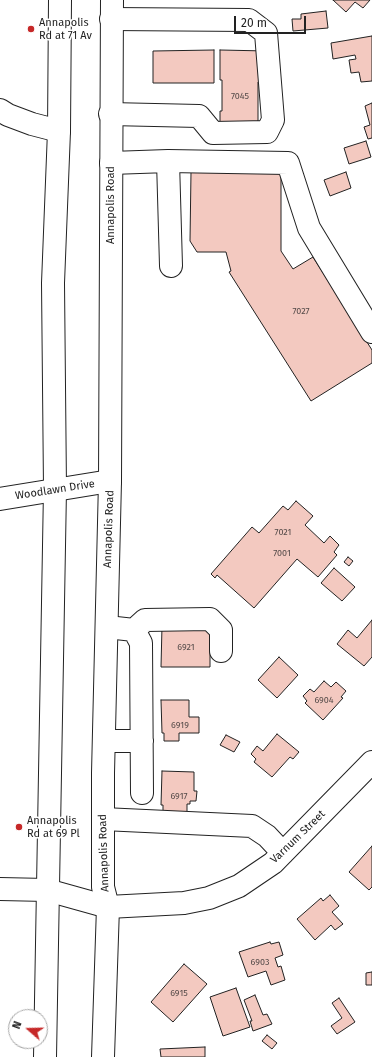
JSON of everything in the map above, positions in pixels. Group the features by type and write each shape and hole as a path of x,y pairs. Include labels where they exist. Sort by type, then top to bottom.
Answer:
{"main road":[{"path":"45,1057 47,890 56,489 53,283 59,131 60,0"},
{"path":"110,114 199,116 213,133 267,132 273,120 266,33 249,20 112,10"},
{"name":"Annapolis Road","path":"103,1057 108,907 103,887 103,819 110,481 110,114 112,10"},
{"path":"0,110 8,115 32,124 59,131"},
{"path":"168,161 171,266"},
{"path":"111,163 168,161 288,163 309,228 372,332"},
{"name":"Woodlawn Drive","path":"0,498 110,481"},
{"path":"107,627 134,630 145,620 210,619 221,630 221,652"},
{"path":"134,630 141,643 142,793"},
{"path":"104,741 142,741"},
{"name":"Varnum Street","path":"0,889 47,890 108,907 184,903 208,898 239,886 273,863 372,762"},
{"path":"103,819 252,826 267,836 283,853"}],"building":[{"path":"333,0 370,0 363,8 355,2 346,12"},
{"path":"326,11 328,28 293,31 292,19 301,19 301,14"},
{"path":"372,36 372,81 361,82 359,72 351,73 349,60 356,59 355,55 333,59 331,43"},
{"path":"214,50 214,83 153,83 153,51"},
{"path":"220,50 267,51 267,81 258,82 258,125 220,125 220,111 222,111 222,80 220,80"},
{"path":"372,103 372,138 368,139 364,127 370,125 365,106"},
{"path":"366,141 371,157 349,164 344,148"},
{"path":"281,170 281,251 293,269 313,257 372,350 372,363 311,401 229,272 231,271 226,252 197,252 190,241 191,172"},
{"path":"346,172 351,188 330,196 324,180"},
{"path":"296,501 313,516 305,525 324,543 330,536 339,545 334,552 337,555 318,577 297,559 254,608 217,575 215,578 211,574 252,527 259,533 283,506 288,510"},
{"path":"348,557 353,561 349,566 344,562"},
{"path":"334,568 355,587 342,601 321,583"},
{"path":"372,620 372,657 364,666 337,644 348,630 357,638"},
{"path":"162,626 210,627 210,667 161,667"},
{"path":"279,657 298,675 277,698 258,680"},
{"path":"324,681 331,687 336,682 346,691 341,697 343,698 323,720 305,703 307,701 303,696 310,689 314,692"},
{"path":"161,700 189,700 189,717 199,717 199,733 179,733 179,741 164,741 164,733 162,733"},
{"path":"277,734 299,752 293,759 290,757 272,777 254,762 256,759 251,754 257,746 263,751"},
{"path":"226,735 240,742 234,752 220,745"},
{"path":"162,771 194,772 194,791 197,791 196,801 190,801 190,804 187,804 187,816 163,816 163,805 161,805"},
{"path":"372,846 372,887 369,890 349,872"},
{"path":"330,895 339,906 332,912 343,924 335,930 331,925 315,940 297,919 321,898 323,901"},
{"path":"270,942 271,944 279,942 283,955 275,958 278,967 281,966 285,980 271,985 266,971 248,977 239,952"},
{"path":"184,964 207,984 173,1022 151,1002"},
{"path":"372,972 372,985 366,985 366,973"},
{"path":"236,988 250,1027 223,1036 210,997"},
{"path":"255,995 263,1015 267,1014 272,1024 253,1031 250,1021 252,1021 244,1000"},
{"path":"339,998 355,1022 337,1034 331,1026 342,1018 332,1003"},
{"path":"267,1035 277,1043 272,1049 262,1041"},
{"path":"205,1047 205,1057 161,1057 160,1049"}],"place":[{"name":"Annapolis Rd at 71 Av","path":"31,29"},
{"name":"Annapolis Rd at 69 Pl","path":"19,827"}]}
